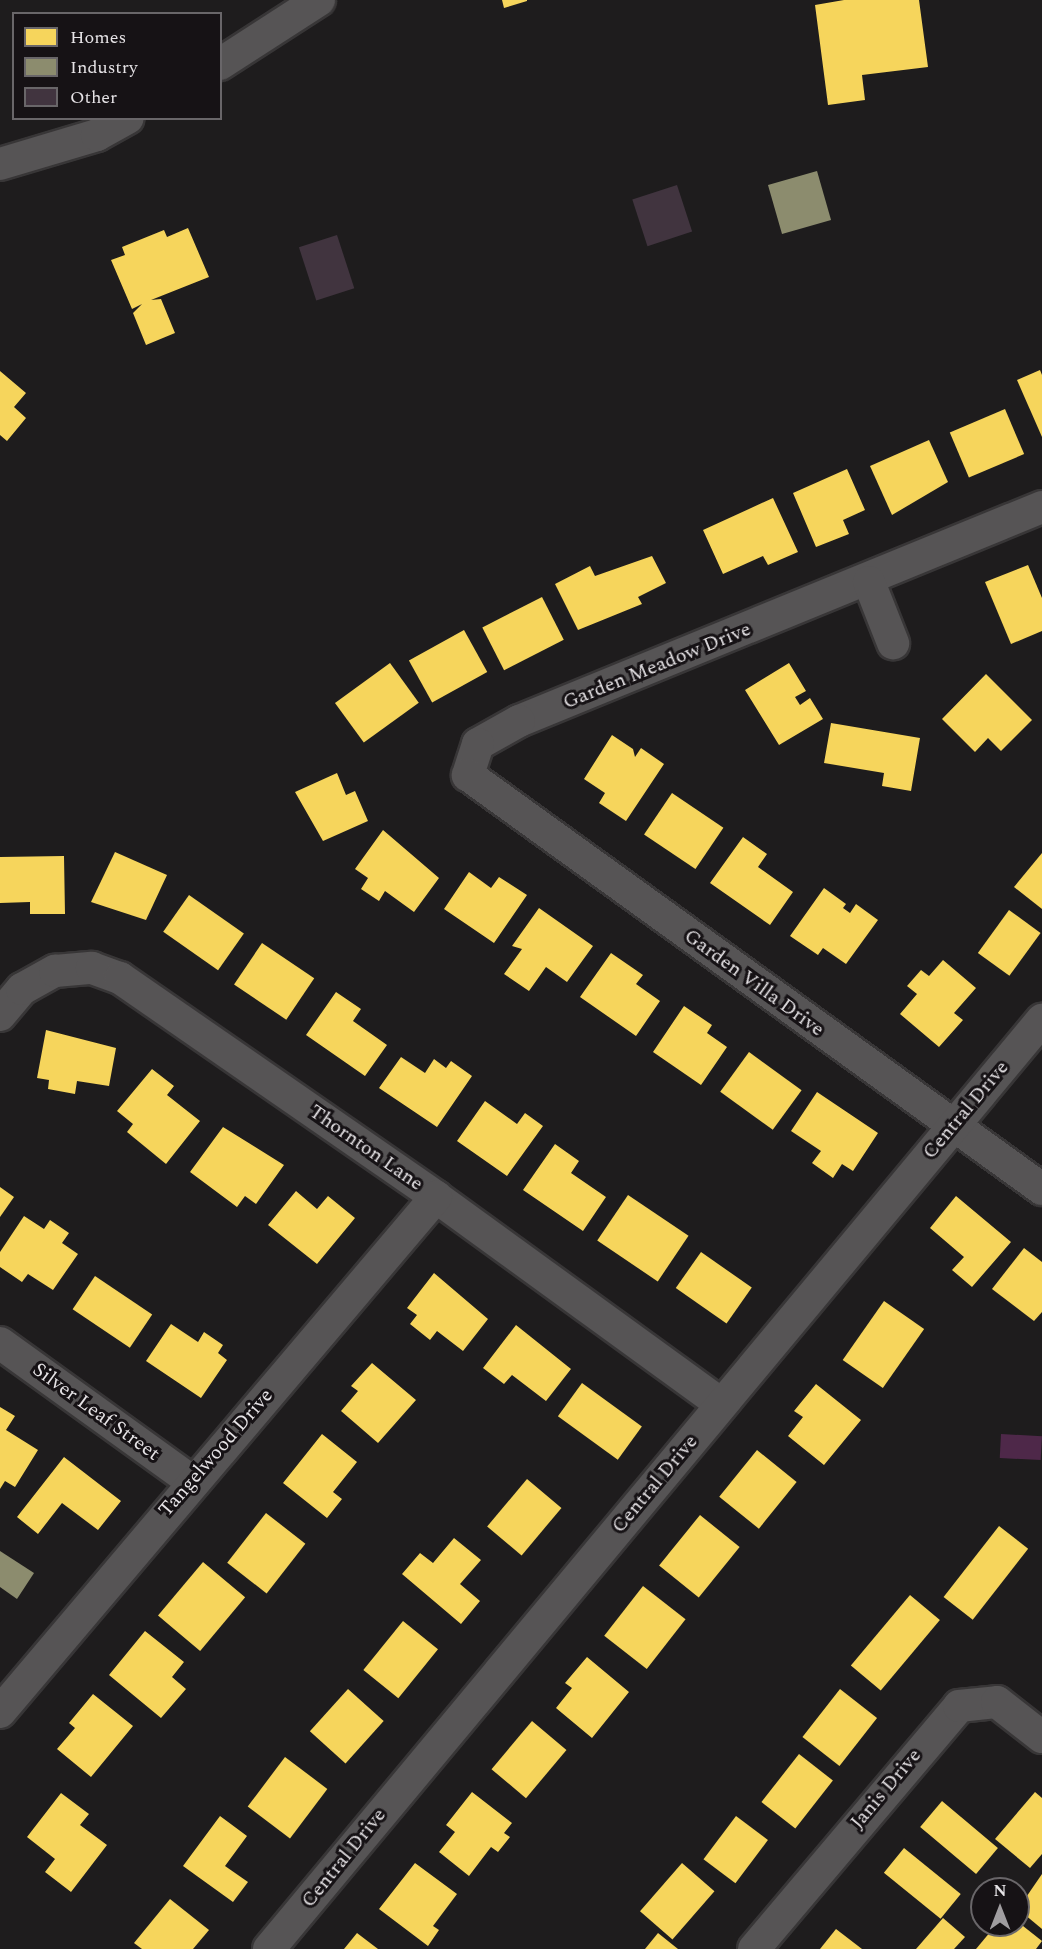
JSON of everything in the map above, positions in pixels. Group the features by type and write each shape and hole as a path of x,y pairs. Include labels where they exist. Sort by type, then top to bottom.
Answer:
{"street":[{"path":"222,62 318,0"},
{"path":"0,164 97,135 124,120"},
{"name":"Garden Meadow Drive","path":"468,775 478,744 519,721 869,582 1042,507"},
{"path":"869,582 893,643"},
{"name":"Garden Villa Drive","path":"468,775 1042,1189"},
{"name":"Thornton Lane","path":"0,1015 22,989 55,970 92,968 120,978 436,1197 721,1404"},
{"name":"Central Drive","path":"269,1949 1042,1020"},
{"name":"Tangelwood Drive","path":"0,1712 191,1480 436,1197"},
{"name":"Silver Leaf Street","path":"0,1343 191,1480"},
{"name":"Janis Drive","path":"754,1949 959,1706 997,1702 1042,1737"}],"shaded area":[{"path":"1001,1434 1042,1436 1041,1460 1000,1458"}],"building: Homes":[{"path":"502,0 527,0 527,1 504,8"},
{"path":"844,0 919,0 928,67 862,75 865,100 828,105 815,5"},
{"path":"188,228 209,277 151,300 161,299 175,333 146,345 133,313 142,304 132,309 111,260 125,255 122,247 164,230 167,237"},
{"path":"1040,370 1042,375 1042,437 1017,380"},
{"path":"0,371 26,393 14,407 26,418 7,441 0,435"},
{"path":"1005,409 1024,454 969,478 950,432"},
{"path":"929,440 948,482 892,515 870,466"},
{"path":"847,469 865,510 843,520 849,534 816,547 793,493"},
{"path":"773,498 798,552 768,565 763,556 723,574 703,530"},
{"path":"652,556 666,583 638,597 642,604 578,630 555,584 590,566 595,576"},
{"path":"1028,565 1042,598 1042,631 1011,644 985,582"},
{"path":"542,597 564,640 504,670 482,627"},
{"path":"464,630 487,672 432,703 409,661"},
{"path":"390,663 419,703 364,743 335,703"},
{"path":"789,663 806,691 795,697 800,705 810,698 823,719 779,745 745,690"},
{"path":"986,674 1032,720 1001,751 988,738 975,752 942,719"},
{"path":"831,723 920,738 911,791 882,786 884,773 824,763"},
{"path":"612,735 633,749 635,757 641,748 664,764 626,821 599,803 605,793 584,779"},
{"path":"337,773 346,795 355,791 368,821 323,841 295,792"},
{"path":"672,793 723,828 695,869 644,834"},
{"path":"383,830 439,878 414,912 385,891 379,901 361,889 368,878 355,869"},
{"path":"743,837 767,854 758,867 793,892 770,925 710,883"},
{"path":"115,852 167,875 146,920 91,902"},
{"path":"1042,853 1042,909 1014,887"},
{"path":"64,856 65,914 30,914 30,902 0,903 0,857"},
{"path":"469,872 491,888 499,877 527,895 494,943 444,909"},
{"path":"824,888 846,904 843,908 850,913 856,904 878,920 846,964 823,948 818,955 790,936"},
{"path":"189,895 244,933 218,970 163,932"},
{"path":"539,908 593,946 567,982 546,967 529,991 504,974 522,949 512,946"},
{"path":"1009,910 1041,933 1009,976 978,953"},
{"path":"262,943 314,978 286,1020 234,984"},
{"path":"611,953 643,975 636,984 660,1001 636,1036 580,997"},
{"path":"943,960 976,988 954,1013 963,1020 939,1047 900,1014 917,994 907,986 921,970 929,976"},
{"path":"336,992 361,1009 353,1021 387,1045 365,1076 306,1035"},
{"path":"684,1006 712,1025 707,1033 727,1047 701,1085 653,1052"},
{"path":"46,1030 116,1048 109,1086 77,1081 75,1094 48,1089 49,1080 37,1078"},
{"path":"749,1052 802,1090 773,1130 720,1092"},
{"path":"401,1057 425,1073 434,1059 446,1068 451,1061 472,1076 437,1127 379,1088"},
{"path":"152,1069 174,1086 167,1095 200,1121 166,1164 127,1132 133,1124 117,1111"},
{"path":"817,1092 878,1133 853,1171 842,1164 833,1178 812,1163 821,1151 791,1131"},
{"path":"485,1101 517,1124 525,1113 543,1126 507,1176 457,1141"},
{"path":"223,1127 284,1165 256,1204 245,1196 237,1207 190,1172"},
{"path":"555,1144 579,1161 571,1173 606,1197 583,1231 523,1190"},
{"path":"0,1187 14,1197 0,1217"},
{"path":"296,1191 317,1209 328,1196 355,1218 317,1264 268,1225"},
{"path":"628,1195 689,1236 658,1281 597,1241"},
{"path":"956,1196 1011,1242 972,1287 952,1270 964,1257 930,1228"},
{"path":"24,1216 44,1229 50,1220 69,1233 62,1243 78,1254 53,1290 28,1274 22,1282 0,1267 0,1252"},
{"path":"1024,1248 1042,1262 1042,1312 1034,1321 992,1289"},
{"path":"701,1252 752,1288 727,1324 676,1288"},
{"path":"434,1273 488,1319 463,1351 437,1331 430,1340 410,1324 417,1315 407,1308"},
{"path":"95,1276 152,1315 130,1348 73,1309"},
{"path":"884,1301 924,1329 883,1388 843,1360"},
{"path":"171,1324 198,1342 204,1332 223,1345 218,1353 227,1360 201,1398 146,1361"},
{"path":"516,1325 571,1369 546,1401 512,1375 504,1384 483,1368"},
{"path":"372,1363 416,1400 378,1443 341,1411 358,1391 351,1386"},
{"path":"582,1383 642,1426 618,1460 558,1416"},
{"path":"816,1384 861,1420 824,1465 788,1436 803,1417 794,1411"},
{"path":"0,1407 15,1416 6,1430 38,1450 15,1487 5,1481 0,1489"},
{"path":"322,1434 357,1462 333,1492 342,1499 327,1518 283,1483"},
{"path":"757,1450 797,1482 759,1529 719,1497"},
{"path":"64,1457 121,1501 98,1530 62,1503 38,1534 17,1517"},
{"path":"527,1479 561,1508 522,1555 487,1526"},
{"path":"266,1513 305,1544 267,1593 227,1563"},
{"path":"700,1515 740,1547 699,1598 659,1566"},
{"path":"999,1526 1028,1549 973,1620 944,1597"},
{"path":"454,1538 481,1560 460,1584 480,1601 461,1624 402,1574 420,1553 433,1563"},
{"path":"203,1562 245,1597 200,1651 158,1616"},
{"path":"643,1586 686,1619 647,1669 604,1636"},
{"path":"910,1595 940,1620 881,1691 851,1665"},
{"path":"403,1621 438,1649 398,1698 363,1670"},
{"path":"145,1631 184,1662 172,1677 186,1689 161,1718 109,1675"},
{"path":"587,1657 629,1692 592,1738 556,1708 572,1688 565,1683"},
{"path":"348,1689 384,1721 346,1763 310,1731"},
{"path":"840,1689 877,1718 839,1766 802,1737"},
{"path":"93,1694 133,1726 91,1777 57,1749 75,1728 69,1723"},
{"path":"532,1721 566,1750 526,1798 492,1769"},
{"path":"799,1754 833,1780 795,1829 761,1802"},
{"path":"285,1757 327,1789 290,1838 248,1807"},
{"path":"472,1792 512,1823 504,1833 510,1837 498,1852 491,1847 469,1876 439,1852 455,1832 446,1825"},
{"path":"1035,1792 1042,1798 1042,1854 1030,1868 995,1839"},
{"path":"61,1793 89,1814 80,1825 107,1845 71,1892 45,1872 55,1859 27,1837"},
{"path":"942,1801 998,1848 976,1874 920,1827"},
{"path":"220,1816 247,1836 225,1866 248,1882 233,1902 183,1866"},
{"path":"736,1816 768,1840 735,1883 704,1859"},
{"path":"904,1848 961,1894 941,1919 884,1873"},
{"path":"415,1863 457,1894 433,1926 439,1930 428,1946 379,1909"},
{"path":"682,1863 714,1891 672,1940 640,1911"},
{"path":"1042,1874 1042,1929 1030,1919 1030,1892"},
{"path":"170,1899 209,1930 193,1949 142,1949 134,1943"},
{"path":"943,1918 965,1937 954,1949 916,1949"},
{"path":"836,1929 862,1949 820,1949"},
{"path":"1030,1932 1042,1941 1036,1949 976,1949 986,1937 1030,1937"},
{"path":"357,1933 378,1949 344,1949"},
{"path":"658,1933 678,1949 645,1949"}],"building: Industry":[{"path":"817,171 831,220 782,234 768,185"},
{"path":"0,1551 34,1573 17,1599 0,1587"}],"building: Other":[{"path":"677,185 692,232 647,246 632,200"},
{"path":"337,235 354,288 316,301 299,247"}]}
